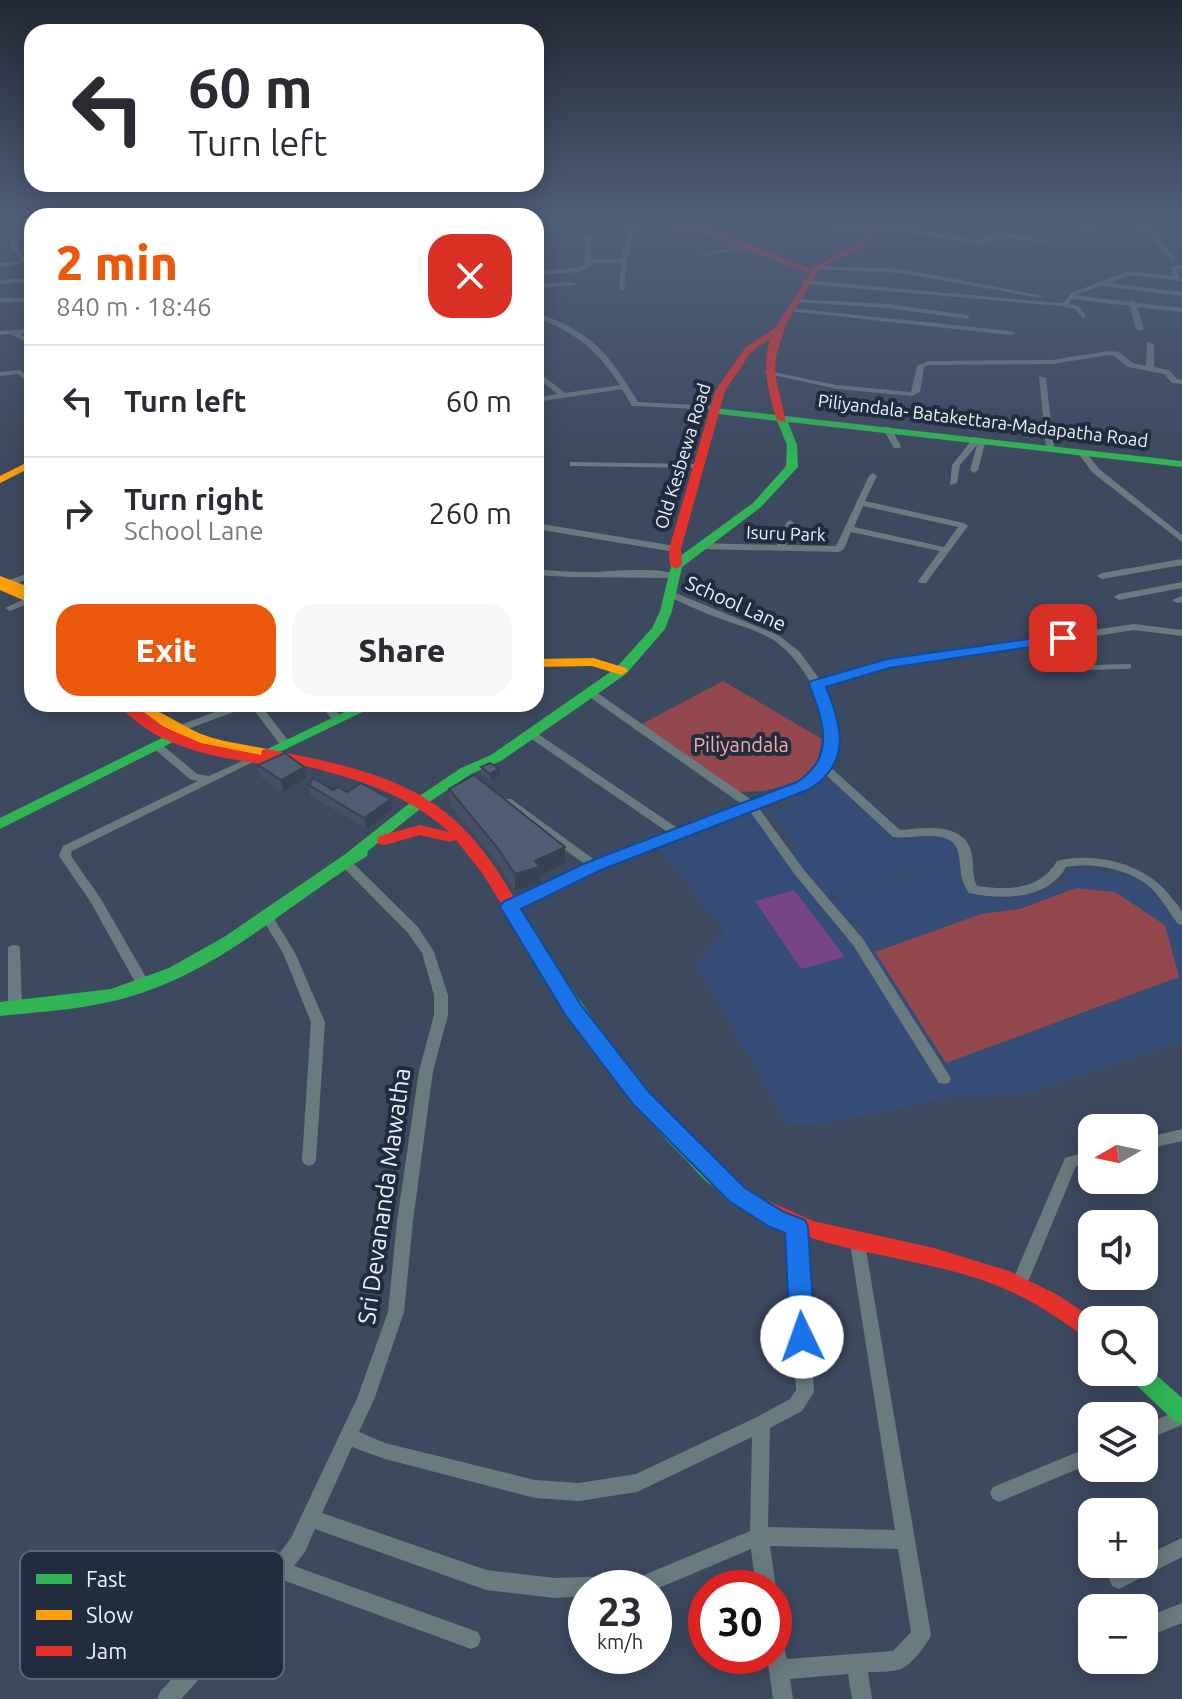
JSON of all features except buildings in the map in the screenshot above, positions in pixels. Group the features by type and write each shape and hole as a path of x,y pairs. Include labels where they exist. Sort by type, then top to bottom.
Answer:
{"main road":[{"path":"674,563 757,505 785,478 794,461 792,445 768,373 775,331 795,302"},
{"name":"Old Kesbewa Road","path":"420,808 475,779 496,758 592,694 644,648 666,611 674,563 720,391 735,364 748,350 775,331"},
{"name":"Piliyandala- Batakettara-Madapatha Road","path":"715,412 780,416 1182,464"},
{"path":"0,478 24,464"},
{"path":"3,583 24,593"},
{"path":"544,663 593,662 621,671"},
{"path":"133,712 167,738 314,767 420,808 497,886"},
{"path":"144,712 167,738"},
{"path":"260,756 355,712"},
{"path":"303,736 303,751 313,761"},
{"path":"0,824 167,738"},
{"path":"260,756 313,761 420,808 467,842 570,1005 641,1098 737,1195 776,1219 796,1227 967,1265 1019,1284 1078,1321"},
{"path":"385,840 420,808"},
{"path":"7,1008 82,1000 144,986 168,976 266,915 420,808"},
{"path":"348,859 385,840 420,830 450,837"},
{"path":"1152,1386 1182,1415"}],"street":[{"path":"1068,302 1079,308 1083,316"},
{"path":"1132,302 1140,329"},
{"path":"1134,302 1180,310 1182,320"},
{"path":"793,306 888,306 967,317"},
{"path":"793,306 1011,333"},
{"path":"544,319 594,343 612,363 638,405 715,412"},
{"path":"0,333 24,331"},
{"path":"12,332 24,339"},
{"path":"1150,344 1150,368"},
{"path":"768,373 837,387 906,394 916,392 921,366 928,363 1052,362 1109,353 1116,354 1127,363 1166,372 1175,381 1182,382"},
{"path":"1124,378 1127,363"},
{"path":"0,374 20,372 24,376"},
{"path":"1042,378 1050,448"},
{"path":"544,379 562,395"},
{"path":"544,398 626,386"},
{"path":"581,392 591,402"},
{"path":"667,414 715,412"},
{"path":"887,429 897,446"},
{"path":"974,470 980,440"},
{"path":"953,483 956,465 980,440"},
{"path":"1081,452 1096,471 1182,539"},
{"path":"573,464 699,466"},
{"name":"Isuru Park","path":"699,546 839,549 873,476"},
{"path":"861,503 964,526 923,581"},
{"path":"780,549 790,523"},
{"path":"544,528 674,563"},
{"path":"850,529 947,550"},
{"path":"1102,576 1182,562"},
{"path":"544,573 576,576 638,572 674,563"},
{"path":"3,583 24,577"},
{"path":"1119,597 1182,585"},
{"name":"School Lane","path":"668,593 779,639 794,651 817,684 828,713 833,741 825,768"},
{"path":"10,608 24,601"},
{"path":"1053,615 1059,622 1059,633 1090,668 1127,666"},
{"path":"817,684 887,664 1134,627 1182,633"},
{"path":"592,694 751,805 800,873 858,942 944,1079"},
{"path":"209,779 194,777 167,738 227,712"},
{"path":"261,712 286,745"},
{"path":"332,712 338,720"},
{"path":"531,734 677,833"},
{"path":"144,986 95,899 65,856 67,849 260,756"},
{"path":"510,907 595,866 804,785 825,768 897,834 945,833 958,837 966,852 966,881 973,890 1011,893 1050,881 1057,875 1061,864 1070,860 1141,875 1155,885 1182,921"},
{"path":"499,796 595,866"},
{"name":"Sri Devananda Mawatha","path":"284,1564 298,1545 349,1437 381,1360 396,1312 426,1071 441,1015 441,995 428,952 413,930 348,859"},
{"path":"266,915 289,953 318,1022 309,1160"},
{"path":"7,1008 14,949"},
{"path":"1158,1141 1182,1135"},
{"path":"1019,1284 1070,1162 1078,1160"},
{"path":"349,1437 385,1451 535,1489 579,1492 637,1483 761,1424 796,1405 805,1392 796,1227"},
{"path":"792,1669 898,1660 921,1635 858,1243"},
{"path":"1158,1426 1182,1415"},
{"path":"761,1424 759,1536 764,1570"},
{"path":"999,1493 1078,1460"},
{"path":"311,1518 486,1580 555,1588 644,1585 759,1536 905,1540"},
{"path":"1119,1579 1182,1547"},
{"path":"284,1571 471,1639"},
{"path":"1158,1622 1182,1613"},
{"path":"857,1664 862,1699"},
{"path":"780,1674 783,1699"},
{"name":"Sri Devananda Mawatha","path":"167,1699 185,1679"}],"shaded area":[{"path":"832,778 895,840 912,836 948,838 958,847 960,856 825,899 788,851 797,847 768,812 788,805 794,798"},
{"path":"751,814 760,820 821,903 961,858 959,878 962,884 969,892 984,897 1003,899 1048,891 1064,882 1067,869 1080,867 1130,876 1145,882 1182,928 1182,1041 1023,1094 945,1098 877,1114 809,1125 787,1124 696,963 725,931 658,848"},
{"path":"794,890 845,957 801,969 755,901"}],"green space":[{"name":"Piliyandala","path":"723,681 822,739 818,760 800,781 765,791 739,792 640,725"},
{"path":"1076,888 1115,892 1165,925 1179,977 946,1063 875,952 981,914 1020,909"}],"traffic: fast":[{"path":"715,411 1182,464"},
{"path":"351,857 420,802 466,771 496,758 621,671 658,629 666,611 676,565 757,505 792,467 792,445 782,420"},
{"path":"258,757 355,712"},
{"path":"0,824 170,738"},
{"path":"0,1009 74,1002 146,985 230,941 361,852"},
{"path":"515,913 560,988 608,1056 660,1120 722,1182"},
{"path":"1153,1386 1182,1413"}],"traffic: slow":[{"path":"0,480 24,467"},
{"path":"0,580 24,589"},
{"path":"0,585 24,596"},
{"path":"544,663 593,662 621,671"},
{"path":"148,712 198,738 231,748 267,753"}],"traffic: jam":[{"path":"782,420 770,374 771,356 781,324 795,302"},
{"path":"676,565 675,549 720,391 748,350 775,331"},
{"path":"134,712 158,730 196,746 236,756 278,761"},
{"path":"267,753 374,782 430,808 468,843 515,913"},
{"path":"385,840 420,830 450,837"},
{"path":"722,1182 752,1203 811,1229 934,1257 1001,1277 1048,1300 1078,1320"}],"route":[{"path":"802,1337 796,1227 776,1219 737,1195 641,1098 615,1068 562,994 510,907 595,866 804,785 816,777 825,768 833,741 828,713 817,684 887,664 1063,638"}]}
